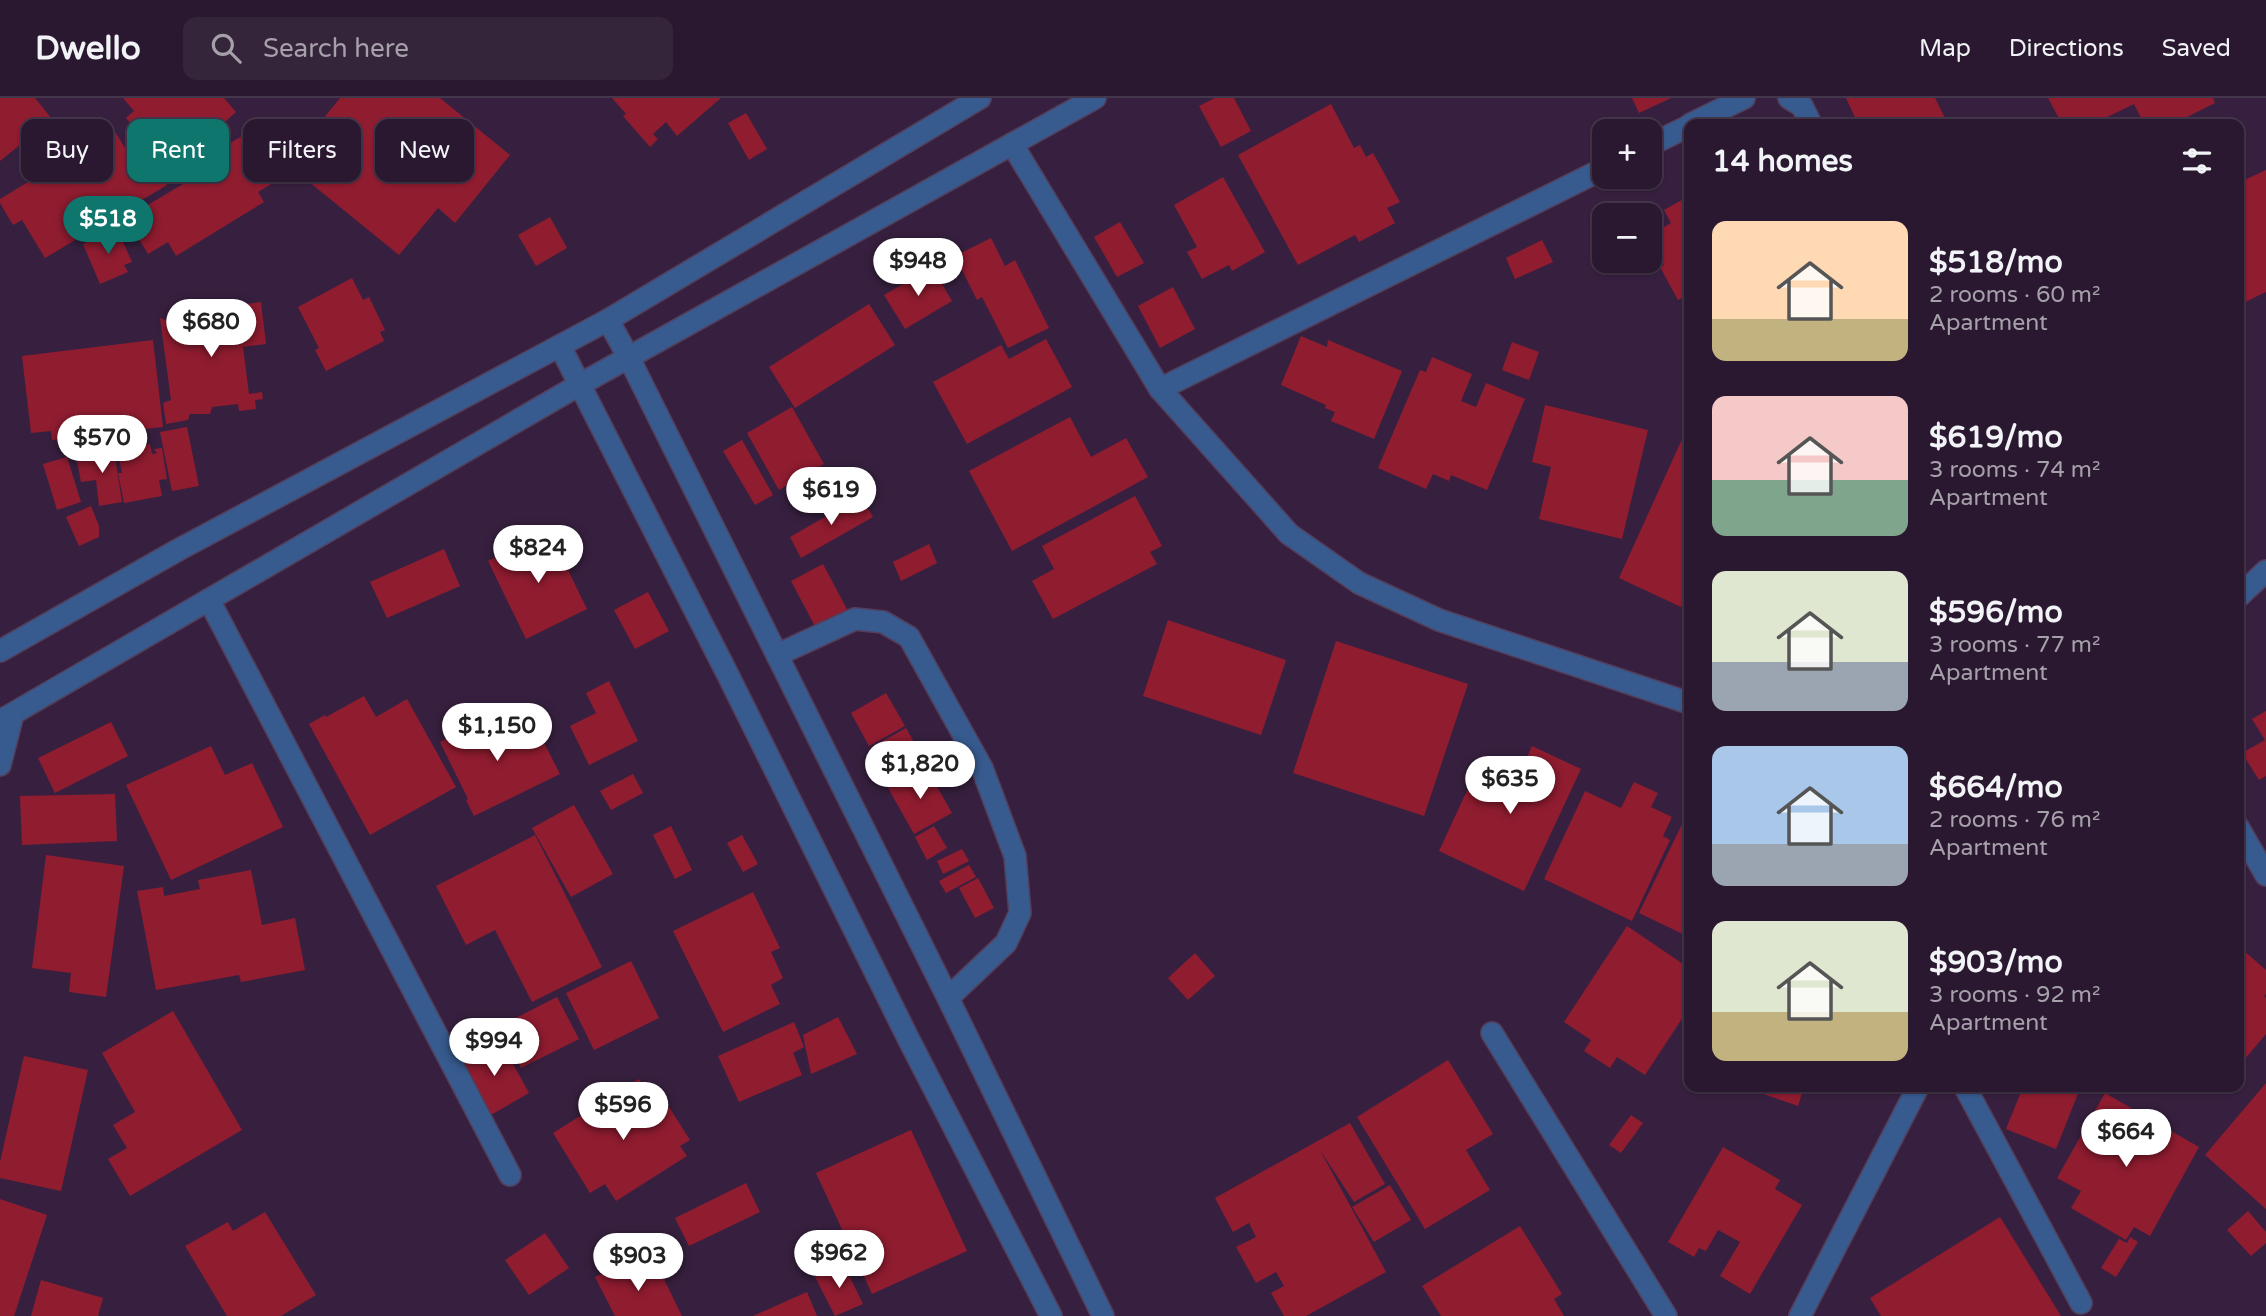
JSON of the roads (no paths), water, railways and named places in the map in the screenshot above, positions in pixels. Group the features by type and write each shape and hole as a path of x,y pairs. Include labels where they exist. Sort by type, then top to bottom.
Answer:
{"street":[{"path":"0,651 178,550 608,320 980,98"},
{"path":"0,765 7,718 579,385 1094,98"},
{"path":"1702,119 1744,98"},
{"path":"1788,98 1802,107 1808,119"},
{"path":"1662,139 1684,128"},
{"path":"1012,144 1160,390 1289,534 1359,583 1439,620 1684,701"},
{"path":"1160,390 1592,174"},
{"path":"608,320 948,998 1102,1316"},
{"path":"560,346 1051,1316"},
{"path":"2244,591 2266,571"},
{"path":"209,600 510,1175"},
{"path":"777,655 855,620 883,622 909,637 982,768 1015,856 1020,913 1006,943 948,998"},
{"path":"2244,837 2266,874"},
{"path":"1492,1033 1666,1316"},
{"path":"1800,1316 1915,1092"},
{"path":"1968,1092 2081,1303"}]}
